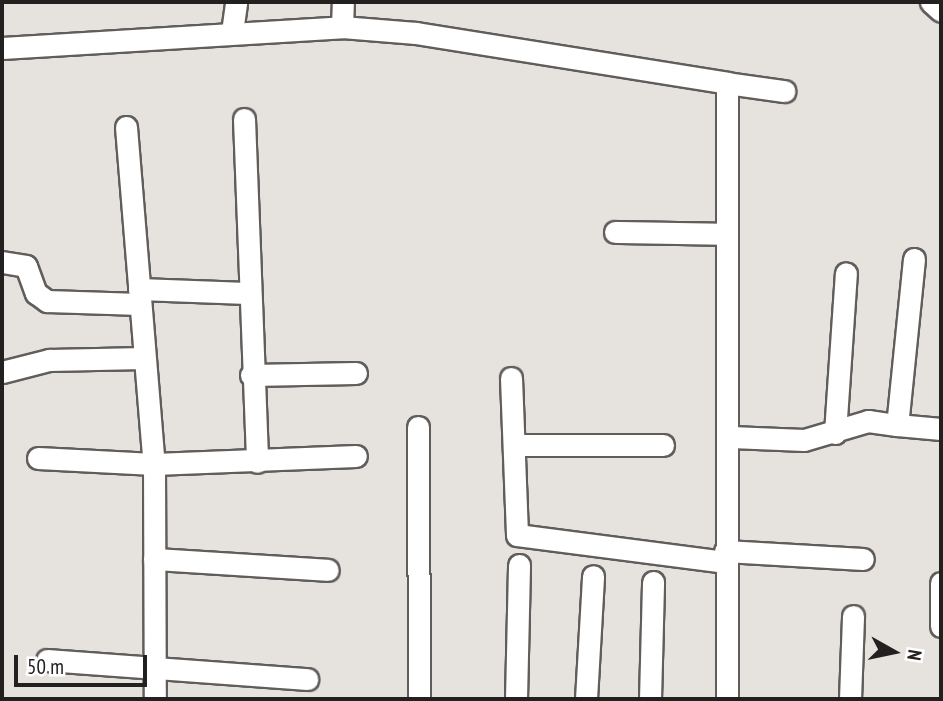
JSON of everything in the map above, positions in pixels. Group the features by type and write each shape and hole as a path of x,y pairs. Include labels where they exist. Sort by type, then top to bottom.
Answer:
{"street":[{"path":"232,32 236,2"},
{"path":"342,27 343,2"},
{"path":"931,2 941,11"},
{"path":"2,48 342,27 416,33 784,91"},
{"path":"727,83 725,234 731,437 725,557 727,699"},
{"path":"244,119 247,293 257,461"},
{"path":"126,127 154,464 155,699"},
{"path":"615,232 725,234"},
{"path":"898,425 914,259"},
{"path":"2,262 26,266 36,293 47,301 247,293"},
{"path":"835,433 846,273"},
{"path":"2,372 49,360 144,358"},
{"path":"251,375 356,373"},
{"path":"512,378 515,445 513,523 523,538 725,557 863,559"},
{"path":"731,437 804,440 835,433 868,421 941,429"},
{"path":"418,427 419,699"},
{"path":"515,445 663,445"},
{"path":"38,458 154,464 356,456"},
{"path":"154,559 328,570"},
{"path":"516,699 519,565"},
{"path":"586,699 593,576"},
{"path":"650,699 653,582"},
{"path":"941,583 941,626"},
{"path":"850,699 853,615"},
{"path":"47,660 155,665 307,679"}]}
